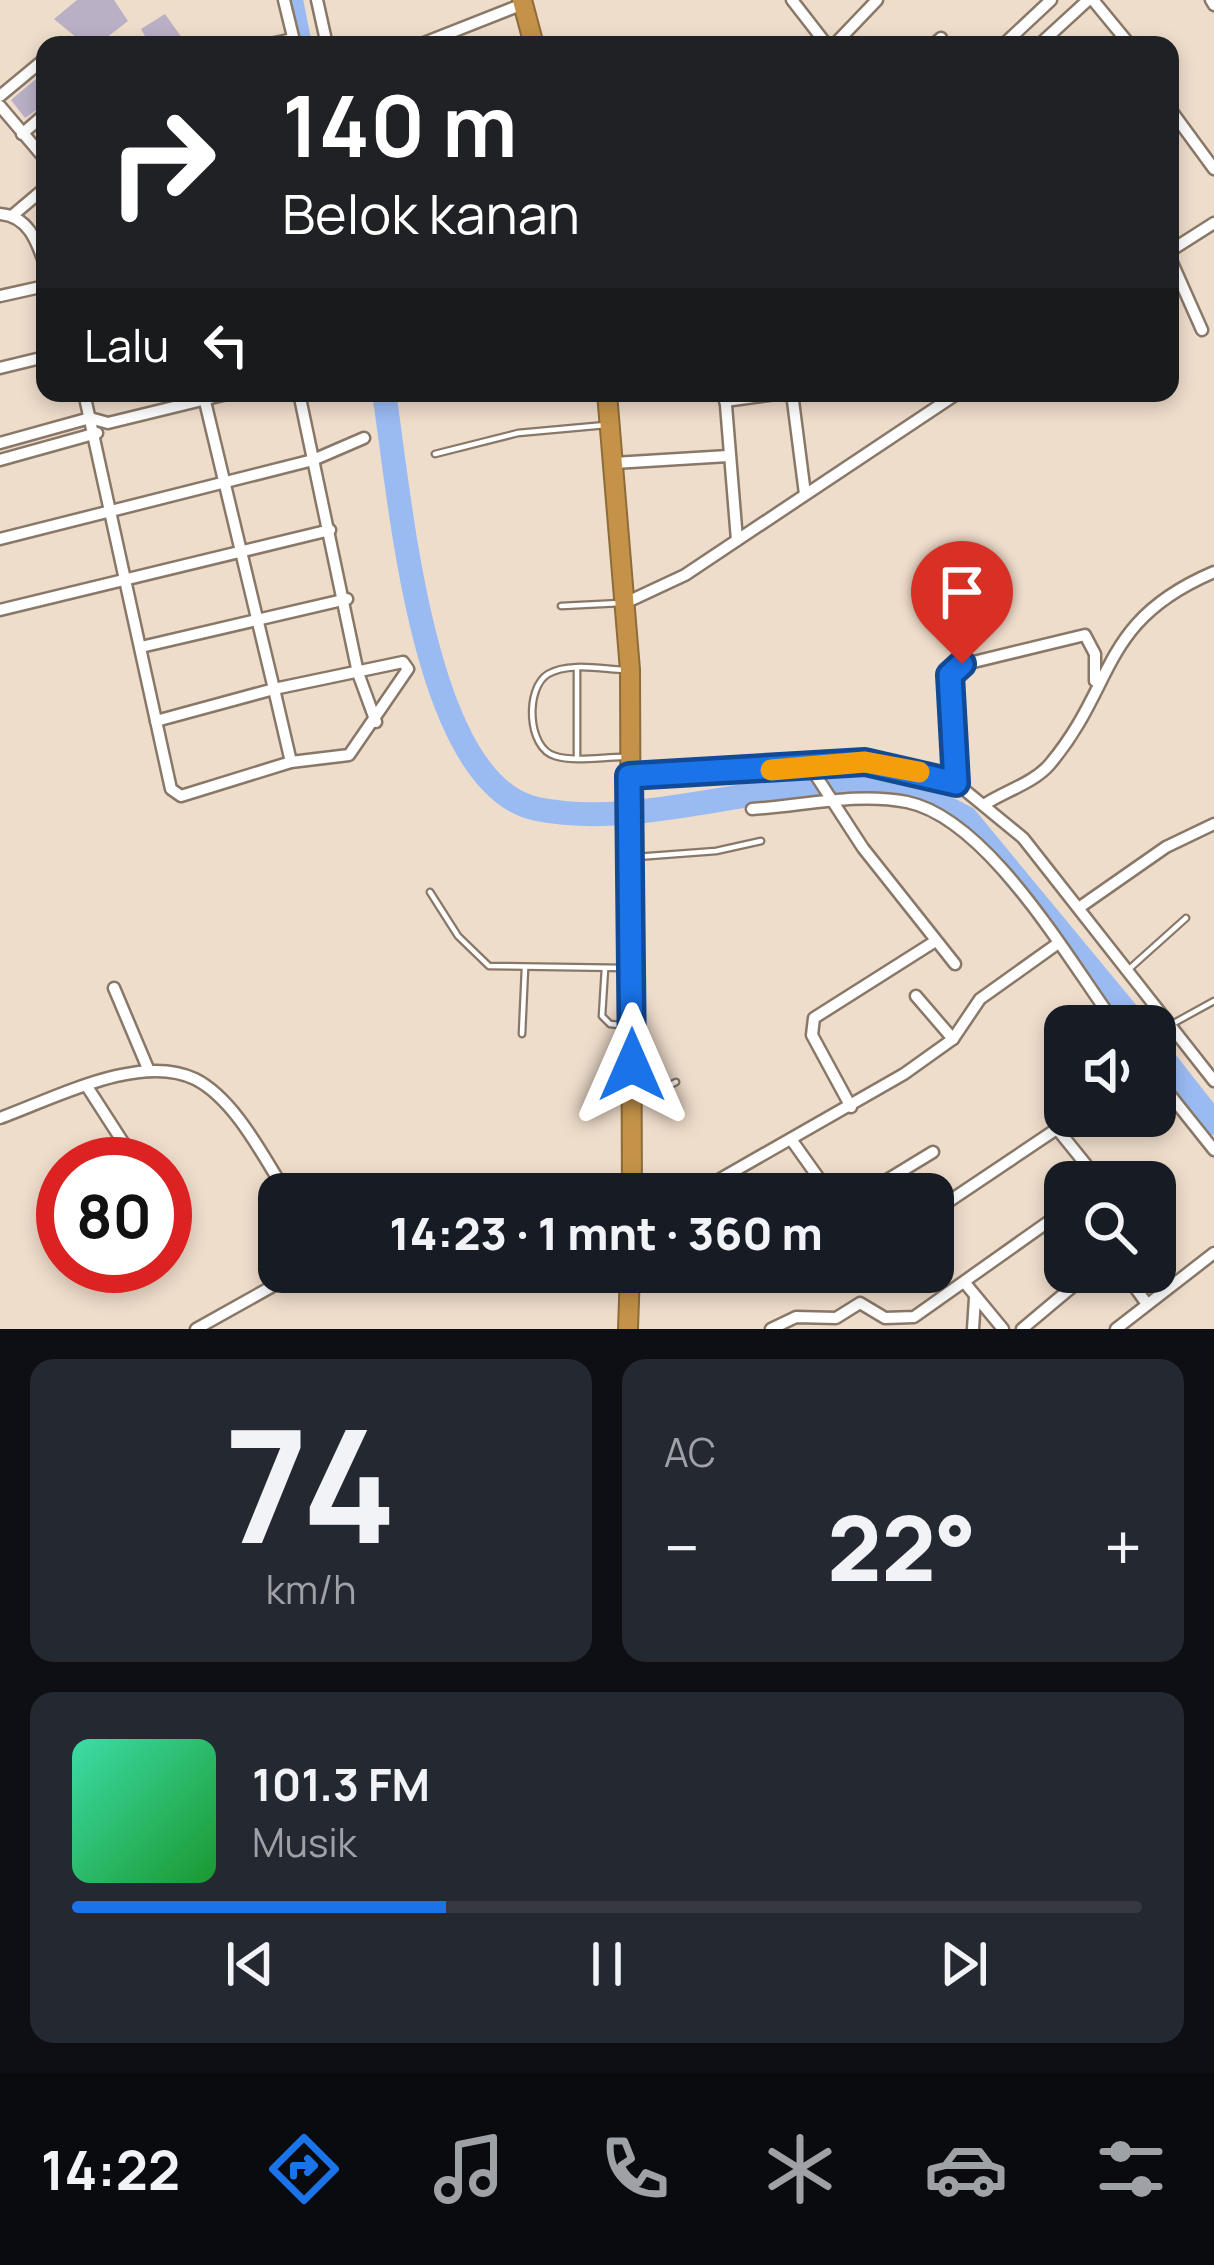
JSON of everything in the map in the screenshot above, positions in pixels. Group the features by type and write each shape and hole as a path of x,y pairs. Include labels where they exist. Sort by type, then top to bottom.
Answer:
{"highway":[{"path":"523,2 532,36"},
{"path":"608,402 630,670 632,1173"},
{"path":"628,1329 629,1293"}],"street":[{"path":"284,0 293,36"},
{"path":"317,0 325,36"},
{"path":"792,0 822,36"},
{"path":"839,36 877,0"},
{"path":"1013,36 1051,0"},
{"path":"1049,36 1090,0 1122,36"},
{"path":"442,36 523,2"},
{"path":"0,96 36,66"},
{"path":"0,106 36,149"},
{"path":"1179,121 1214,169"},
{"path":"22,134 36,122"},
{"path":"36,194 6,214 33,234 36,242"},
{"path":"1179,248 1214,223"},
{"path":"1179,276 1202,330"},
{"path":"0,296 36,288"},
{"path":"0,368 36,359"},
{"path":"86,402 122,582 171,789 181,796 291,762 349,755 408,669 404,662 274,689 156,721"},
{"path":"0,460 95,435 108,423 186,402"},
{"path":"205,402 291,762"},
{"path":"301,402 347,599 358,673 376,722"},
{"path":"725,402 736,540"},
{"path":"790,402 806,494"},
{"path":"625,603 670,584 944,402"},
{"path":"0,443 90,418 108,423"},
{"path":"0,539 313,460 364,438"},
{"path":"614,464 728,456"},
{"path":"0,590 2,609 330,530"},
{"path":"987,803 1048,766 1095,686 1154,603 1214,572"},
{"path":"141,647 347,599"},
{"path":"956,783 950,675 958,666 1085,634 1095,654 1095,686"},
{"path":"629,772 814,772 875,763 956,783 987,803 1080,908 1154,1005"},
{"path":"814,772 863,848 955,964"},
{"path":"752,809 832,796 913,803 963,828 1102,1005"},
{"path":"1080,908 1166,848 1214,824"},
{"path":"850,1107 812,1035 814,1018 934,942"},
{"path":"734,1173 793,1142 953,1039 968,1024 975,1004 1057,944"},
{"path":"113,988 148,1072"},
{"path":"916,996 953,1039"},
{"path":"1176,1035 1214,1081"},
{"path":"0,1118 148,1072 193,1078 225,1103 273,1173"},
{"path":"88,1088 120,1137"},
{"path":"1176,1102 1214,1150"},
{"path":"954,1198 1047,1137"},
{"path":"1064,1137 1083,1161"},
{"path":"793,1142 815,1173"},
{"path":"898,1173 933,1152"},
{"path":"771,1329 796,1317 836,1323 860,1303 885,1318 913,1323 1044,1225"},
{"path":"1176,1282 1214,1253"},
{"path":"965,1283 1004,1329"},
{"path":"196,1329 260,1293"},
{"path":"1022,1329 1065,1293"},
{"path":"1139,1293 1147,1304"},
{"path":"1116,1329 1161,1293"},
{"path":"973,1329 975,1298"}],"lane":[{"path":"434,454 518,433 612,424"},
{"path":"561,606 625,603"},
{"path":"577,669 577,757"},
{"path":"629,772 577,757 554,756 539,746 533,730 537,686 547,674 630,670"},
{"path":"630,857 716,851 760,841"},
{"path":"430,892 473,955 489,966 631,968"},
{"path":"1128,970 1186,918"},
{"path":"522,1034 525,968"},
{"path":"605,968 604,1021 631,1026"},
{"path":"1176,1022 1214,1001"},
{"path":"632,1105 676,1082"}],"building":[{"path":"77,0 114,0 128,21 109,36 75,36 54,19"},
{"path":"165,14 181,36 145,36 141,29"},
{"path":"36,79 36,110 25,118 11,100"}],"waterway":[{"path":"291,0 298,36"},
{"path":"385,402 423,629 442,693 466,748 498,788 537,809 593,814 843,787 918,797 966,818 1121,1005"},
{"path":"1176,1075 1214,1123"}],"slow traffic":[{"path":"771,770 865,762 919,772"}],"route":[{"path":"632,1065 629,776 865,762 956,783 956,706 950,675 962,664"}]}
